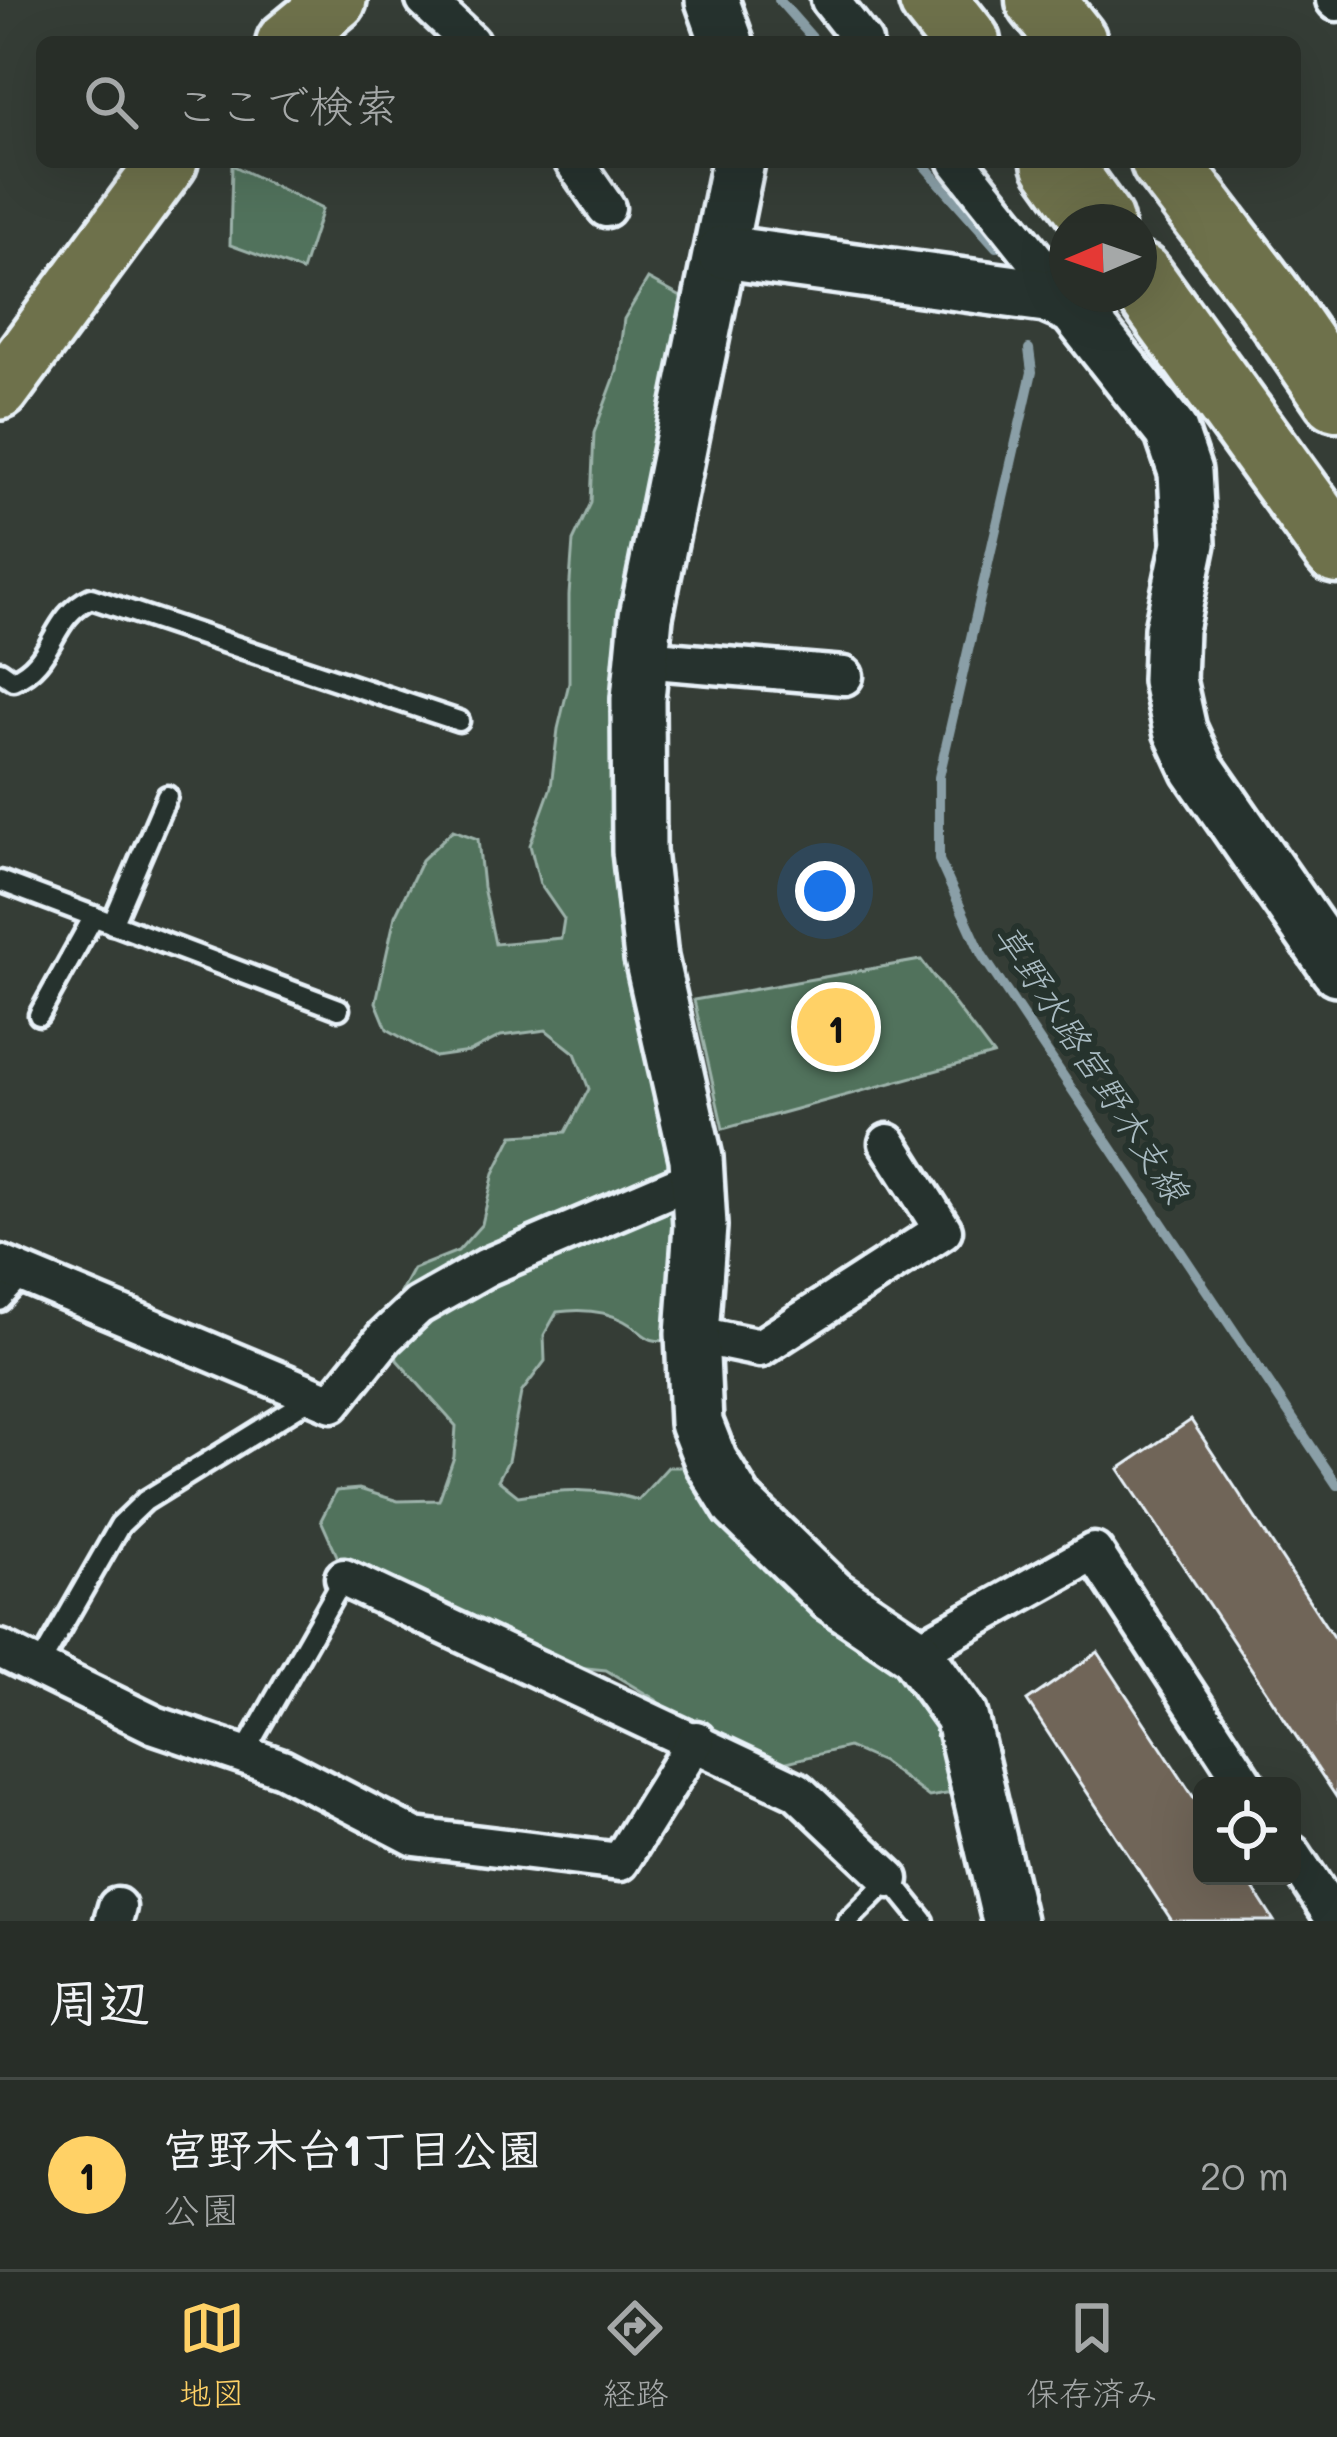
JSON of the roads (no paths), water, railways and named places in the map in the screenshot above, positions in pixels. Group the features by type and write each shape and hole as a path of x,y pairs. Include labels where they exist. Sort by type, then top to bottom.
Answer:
{"highway":[{"path":"933,0 961,36"},
{"path":"1040,0 1068,36"},
{"path":"1060,168 1086,204"},
{"path":"1170,168 1268,297 1337,398"},
{"path":"1157,302 1337,550"}],"main road":[{"path":"293,36 337,0"},
{"path":"0,390 164,168"}],"street":[{"path":"425,0 464,36"},
{"path":"712,0 725,36"},
{"path":"830,0 858,36"},
{"path":"578,168 606,208"},
{"path":"737,168 651,594 642,659 637,775 651,958 697,1177 700,1226 692,1334 696,1423 710,1461 738,1505 832,1597 915,1652 961,1716 1009,1921"},
{"path":"963,168 1049,277"},
{"path":"723,252 1049,297"},
{"path":"1077,312 1171,430 1185,472 1189,543 1171,629 1169,680 1180,730 1198,769 1337,969"},
{"path":"642,659 844,676"},
{"path":"692,1334 760,1348 943,1230 888,1143"},
{"path":"14,1268 332,1403 385,1337 418,1306 487,1267 697,1177"},
{"path":"915,1652 1094,1552 1241,1777"},
{"path":"344,1578 797,1791 890,1879"},
{"path":"0,1649 154,1725 282,1768 415,1837 620,1862 696,1740"},
{"path":"1301,1868 1336,1921"}],"lane":[{"path":"0,671 13,680 33,672 71,607 91,598 460,721"},
{"path":"39,1016 103,920 167,796"},
{"path":"0,881 339,1009"},
{"path":"0,1301 14,1268"},
{"path":"38,1668 121,1525 145,1501 315,1395"},
{"path":"243,1754 344,1578"},
{"path":"848,1921 890,1879 924,1921"}],"waterway":[{"path":"779,0 811,36"},
{"path":"926,168 996,247"},
{"name":"草野水路宮野木支線","path":"1029,349 1032,372 939,777 939,860 982,955 1337,1485"}],"place":[{"name":"宮野木台1丁目公園","path":"836,1027"}]}
